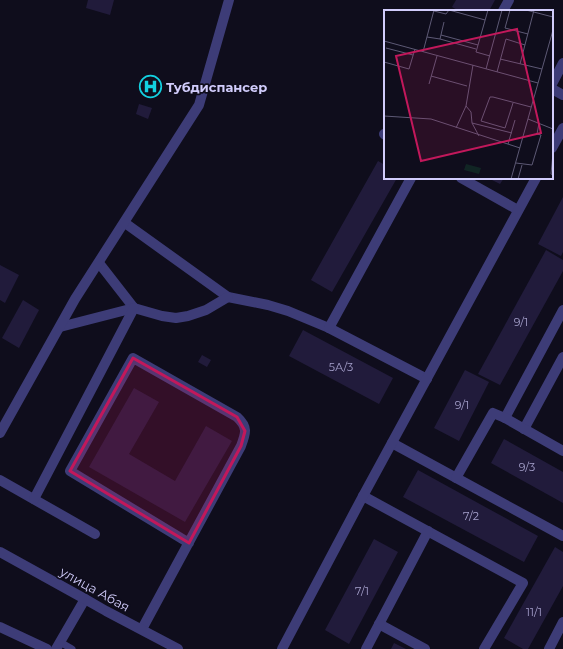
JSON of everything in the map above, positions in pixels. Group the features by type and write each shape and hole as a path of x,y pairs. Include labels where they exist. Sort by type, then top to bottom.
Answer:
{"street":[{"path":"0,432 75,300 199,105 229,0"},
{"path":"504,10 509,0"},
{"path":"553,82 563,63"},
{"path":"553,90 563,95"},
{"path":"557,144 563,128"},
{"path":"329,328 410,179"},
{"path":"463,179 518,210"},
{"path":"282,649 363,496 535,179"},
{"path":"125,223 228,297 268,305 288,311 329,328 427,379"},
{"path":"99,263 134,308"},
{"path":"60,327 134,308 162,316 176,318 188,316 206,310 228,297"},
{"path":"34,499 134,308"},
{"path":"505,418 563,310"},
{"path":"524,429 563,357"},
{"path":"142,629 241,446 244,437 244,426 242,421 237,417 133,358 70,471 188,542"},
{"path":"456,478 492,413 505,418 563,451"},
{"path":"392,443 563,536"},
{"path":"0,480 95,534"},
{"path":"363,496 523,583 484,649"},
{"path":"366,649 428,531"},
{"name":"улица Абая","path":"0,552 178,649"},
{"path":"58,646 85,599"},
{"path":"549,649 563,622"},
{"path":"379,624 425,649"},
{"path":"0,627 47,649"}],"lane":[{"path":"58,646 72,649"}],"highlighted area":[{"path":"133,358 237,417 245,431 241,446 189,543 70,471"}],"building":[{"path":"88,0 114,0 110,15 86,8"},
{"path":"456,0 495,0 490,10 457,10 452,7"},
{"path":"139,104 152,108 148,119 136,114"},
{"path":"378,161 384,164 384,179 396,179 332,292 311,280"},
{"path":"490,179 503,179 500,184"},
{"path":"563,197 563,252 561,256 538,244"},
{"path":"546,250 563,260 563,271 500,385 478,374"},
{"path":"0,265 19,275 5,303 0,300"},
{"path":"23,300 39,310 19,348 2,338"},
{"path":"303,330 393,378 379,404 289,356"},
{"path":"202,355 211,360 207,367 198,362"},
{"path":"465,370 489,382 459,441 434,428"},
{"path":"134,388 159,402 129,454 175,481 206,426 232,441 185,522 89,467"},
{"path":"504,439 563,472 563,503 491,463"},
{"path":"418,470 538,536 524,562 403,497"},
{"path":"374,539 398,552 349,644 325,630"},
{"path":"555,547 563,552 563,586 528,649 523,649 504,638"},
{"path":"394,643 406,649 391,649"}],"place":[{"name":"Тубдиспансер","path":"150,87"}]}
